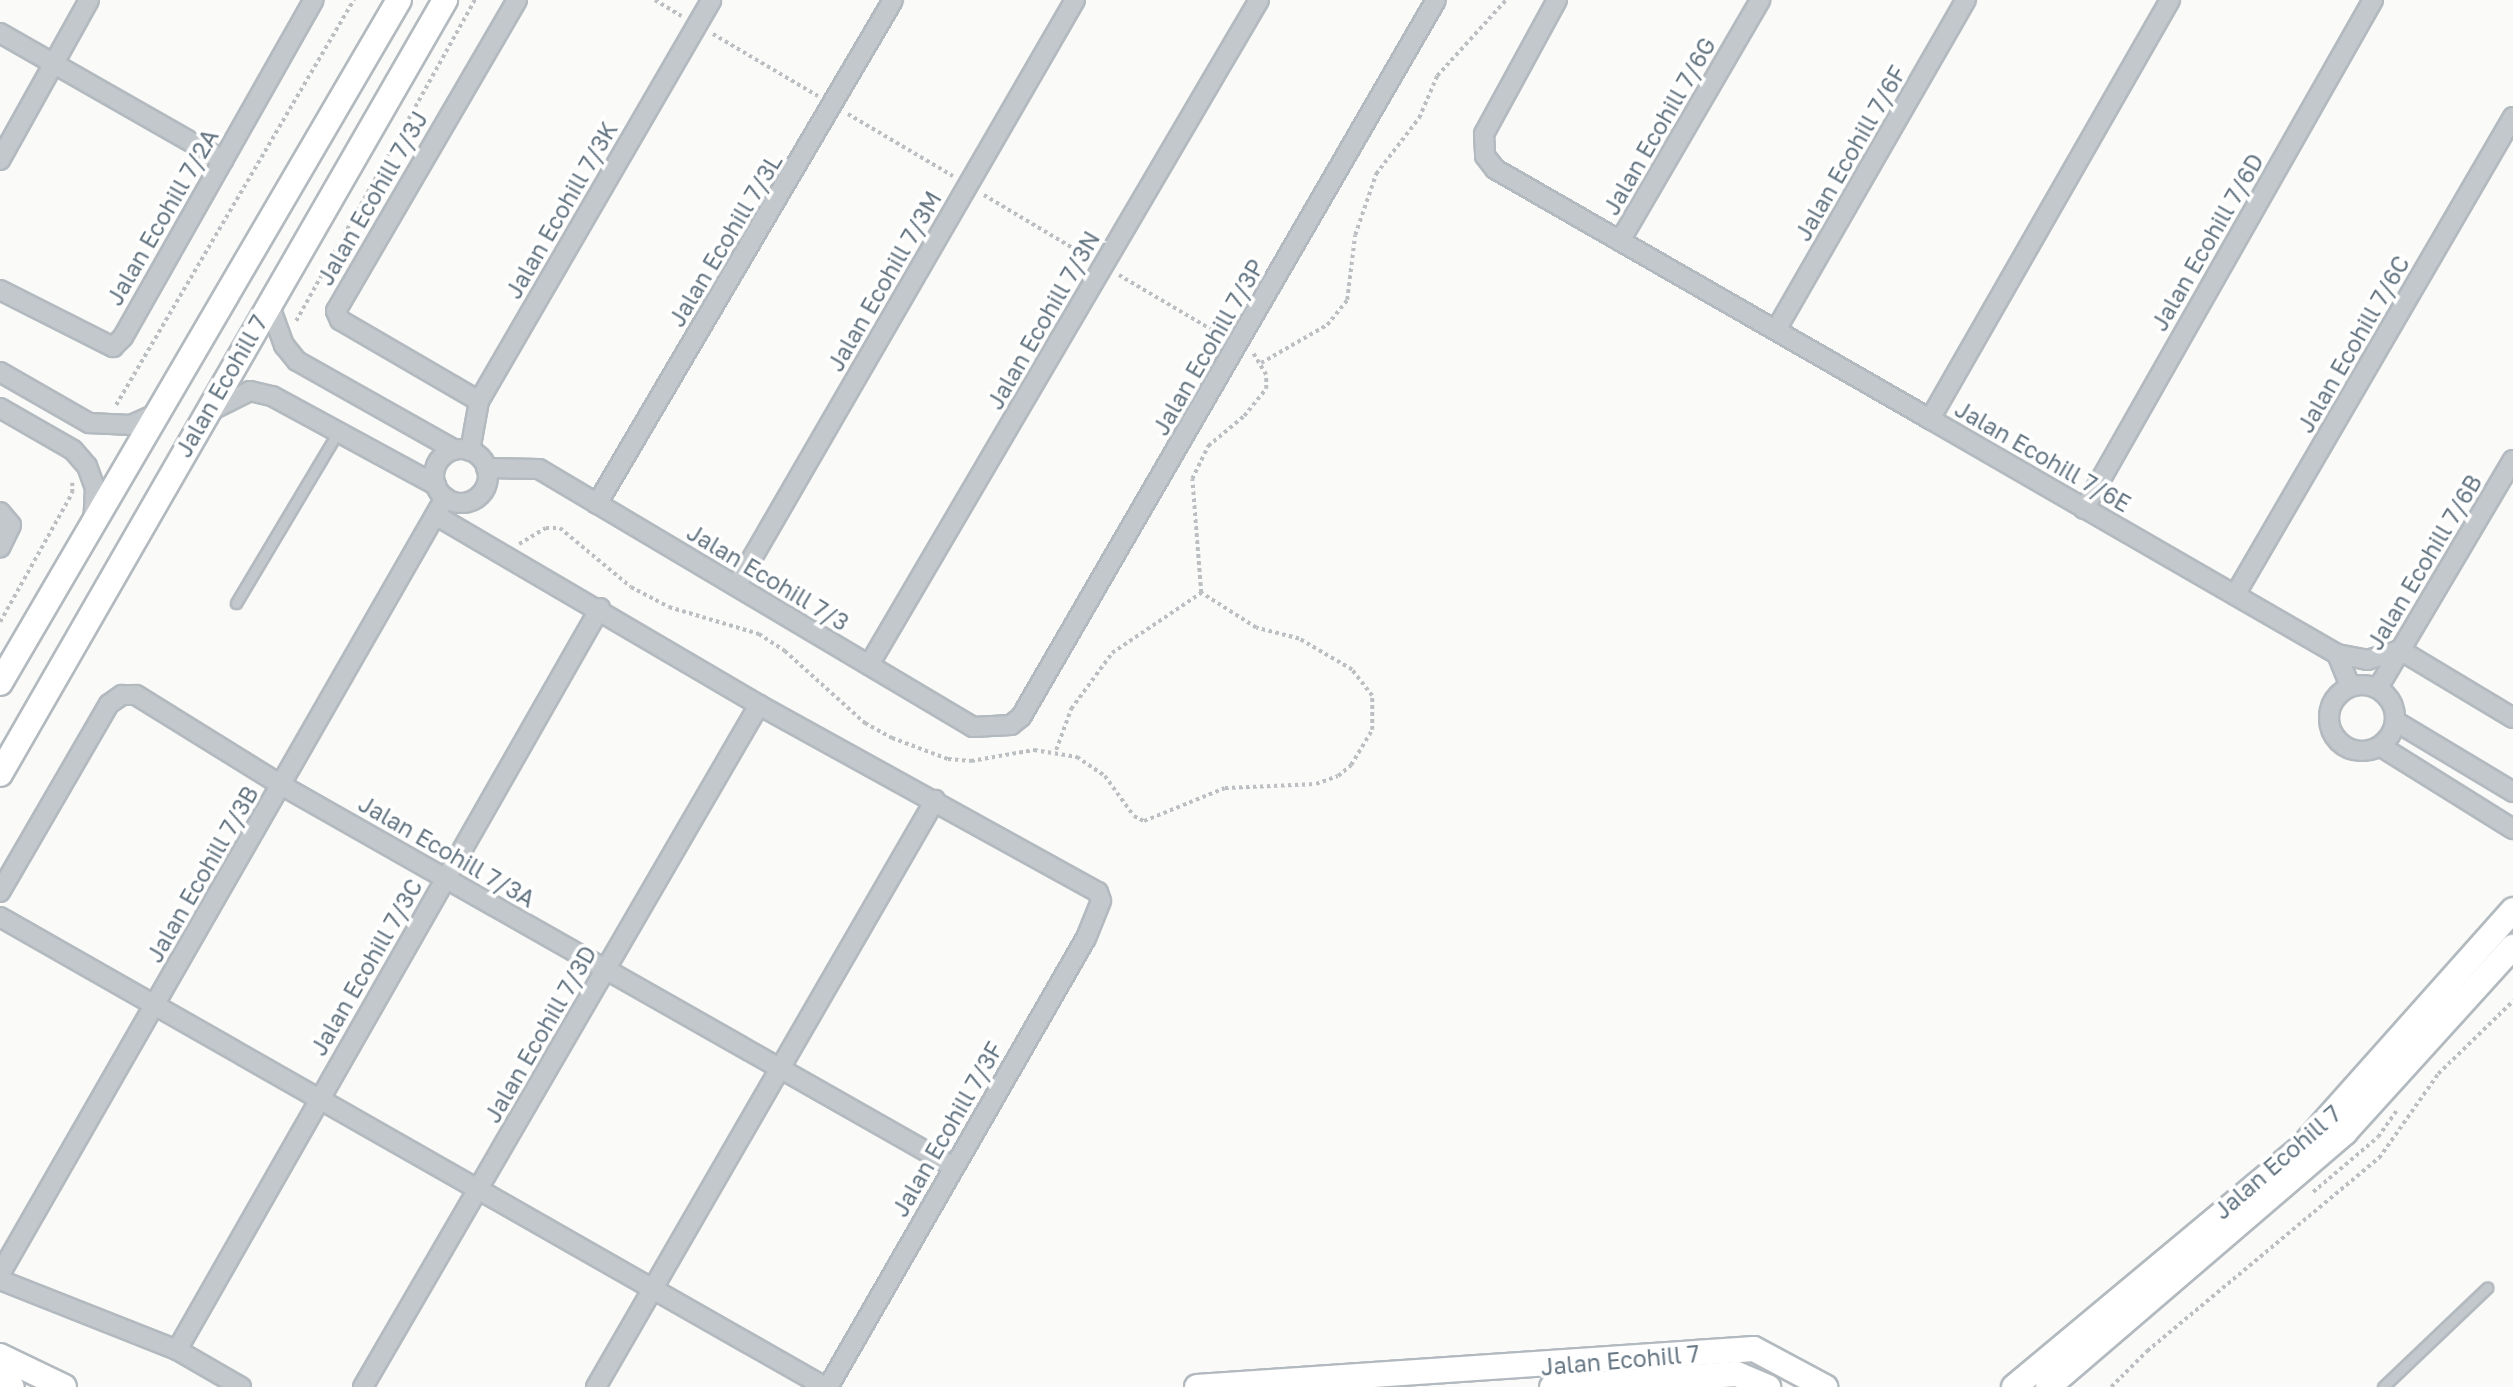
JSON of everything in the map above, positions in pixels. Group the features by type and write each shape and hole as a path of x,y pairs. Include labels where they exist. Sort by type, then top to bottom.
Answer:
{"street":[{"path":"0,160 89,0"},
{"name":"Jalan Ecohill 7/2A","path":"0,290 113,346 123,337 314,0"},
{"name":"Jalan Ecohill 7","path":"0,683 399,0"},
{"name":"Jalan Ecohill 7","path":"0,774 444,0"},
{"name":"Jalan Ecohill 7/3J","path":"479,401 340,320 336,311 516,0"},
{"name":"Jalan Ecohill 7/3K","path":"463,450 479,401 710,0"},
{"name":"Jalan Ecohill 7/3L","path":"597,504 833,105 892,0"},
{"name":"Jalan Ecohill 7/3M","path":"736,586 1075,0"},
{"name":"Jalan Ecohill 7/3N","path":"869,665 1259,0"},
{"name":"Jalan Ecohill 7/3P","path":"1021,717 1436,0"},
{"path":"1557,0 1483,134 1485,156 1495,169 1930,419"},
{"name":"Jalan Ecohill 7/6G","path":"1620,241 1760,0"},
{"name":"Jalan Ecohill 7/6F","path":"1776,330 1966,0"},
{"name":"Jalan Ecohill 7/6E","path":"2170,0 1930,419 2337,654"},
{"name":"Jalan Ecohill 7/6D","path":"2084,509 2373,0"},
{"path":"0,33 223,160"},
{"name":"Jalan Ecohill 7/6C","path":"2235,595 2513,117"},
{"path":"206,413 250,391 272,396 339,430 461,503 477,497 487,484 486,468 463,450 297,361 284,345 269,304"},
{"path":"0,372 89,423 131,425 156,414"},
{"path":"0,408 73,450 87,466 94,488 93,521"},
{"path":"440,492 438,463 463,450"},
{"name":"Jalan Ecohill 7/6B","path":"2378,688 2513,460"},
{"name":"Jalan Ecohill 7/3","path":"486,468 539,469 972,727 1002,728 1021,717"},
{"name":"Jalan Ecohill 7/3B","path":"0,1274 437,516 440,492"},
{"path":"0,512 10,525 0,548"},
{"path":"437,516 600,608 759,705 935,800 596,1387"},
{"name":"Jalan Ecohill 7/3C","path":"177,1350 600,608"},
{"path":"2337,654 2367,660 2400,650 2513,718"},
{"path":"2337,654 2350,687"},
{"path":"2350,687 2378,688 2391,701 2395,722 2380,746 2359,751 2333,735 2331,705 2350,687"},
{"name":"Jalan Ecohill 7/3A","path":"0,892 109,704 122,695 136,695 169,711 281,785 952,1166"},
{"name":"Jalan Ecohill 7/3D","path":"363,1387 759,705"},
{"path":"2395,722 2513,792"},
{"path":"2380,746 2513,829"},
{"name":"Jalan Ecohill 7/3F","path":"827,1387 1086,937 1101,901 1098,892 935,800"},
{"name":"Jalan Ecohill 7","path":"2014,1387 2303,1146 2513,910"},
{"path":"0,917 154,1007 827,1387"},
{"path":"2048,1387 2345,1132 2513,947"},
{"path":"0,1280 177,1350 241,1387"},
{"name":"Jalan Ecohill 7","path":"1197,1387 1754,1349 1825,1387"},
{"path":"0,1356 64,1387"},
{"path":"1552,1387 1737,1374 1768,1387"},
{"path":"0,1381 12,1387"}],"lane":[{"path":"236,603 339,430"},
{"path":"2383,1387 2487,1289"}],"path":[{"path":"104,425 355,0"},
{"path":"284,345 475,0"},
{"path":"655,0 1103,266 1239,343 1261,363 1265,389 1259,401 1208,446 1192,479 1201,593"},
{"path":"1261,363 1326,325 1347,300 1355,235 1376,174 1419,118 1437,76 1507,0"},
{"path":"0,622 72,493 72,477"},
{"path":"506,556 546,528 560,528 631,587 669,607 759,634 785,651 865,723 916,748 971,761 1056,751 1077,757 1105,776 1134,816 1144,821 1225,788 1316,784 1338,776 1351,765 1367,739 1375,713 1366,684 1352,670 1299,639 1256,628 1201,593"},
{"path":"1056,751 1071,709 1105,661 1201,593"},
{"path":"2110,1387 2147,1351 2379,1158 2438,1074 2513,1001"}]}
